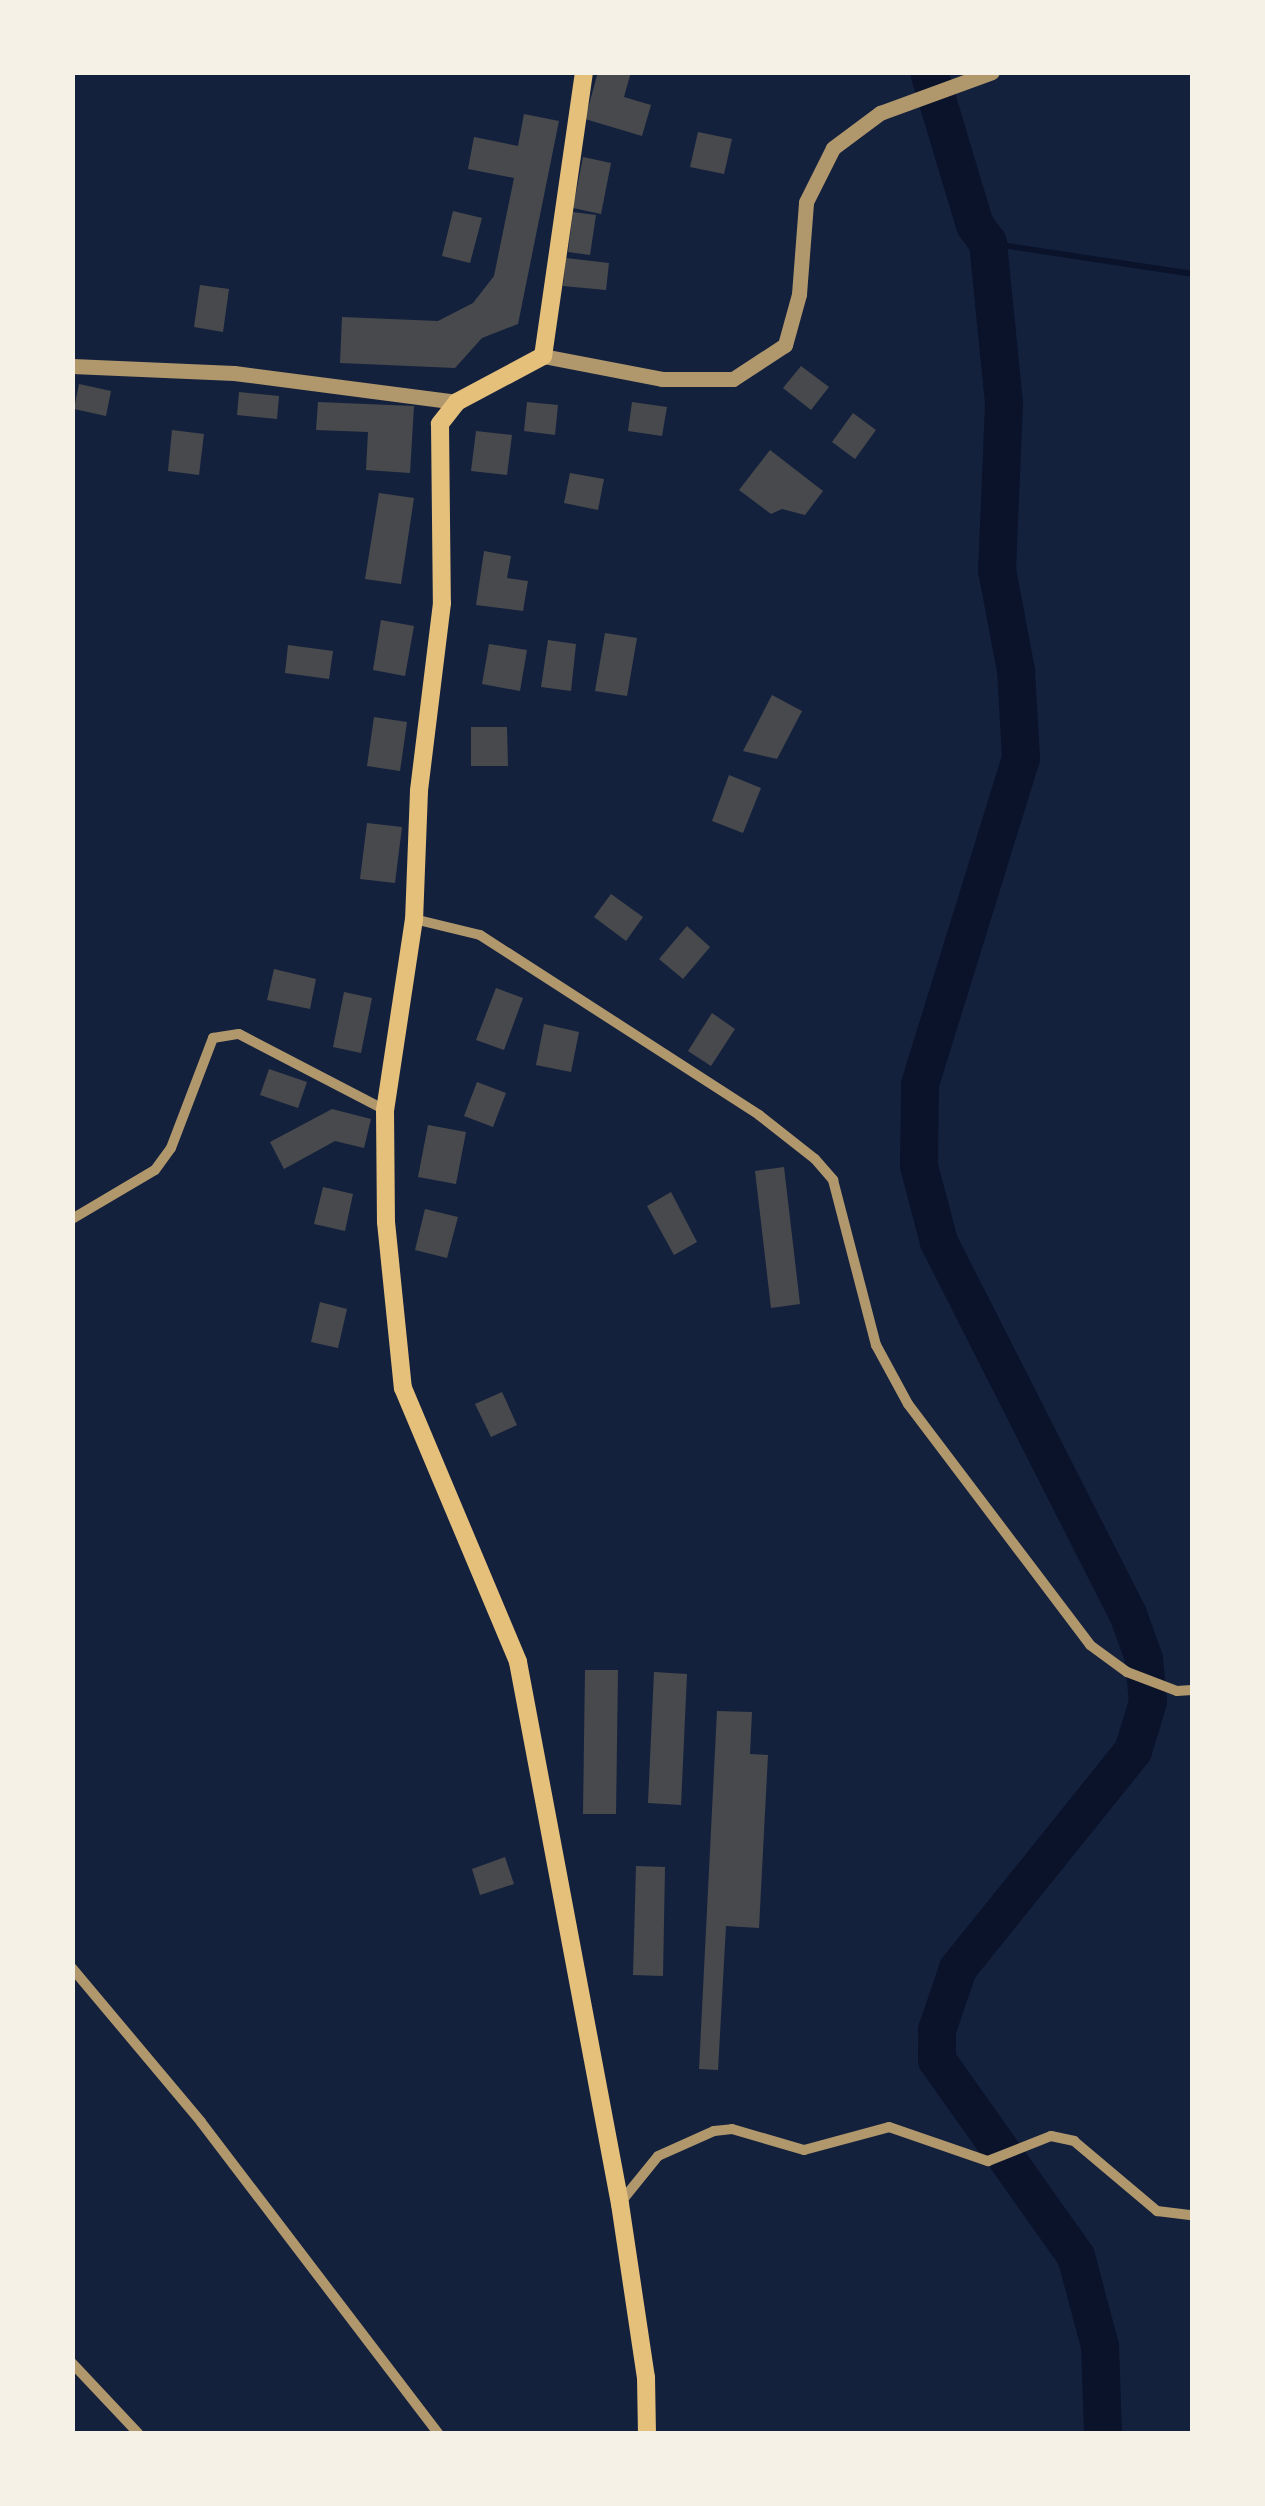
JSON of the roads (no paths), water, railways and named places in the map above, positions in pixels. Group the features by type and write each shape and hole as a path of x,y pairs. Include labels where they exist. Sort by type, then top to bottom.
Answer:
{"main road":[{"path":"584,72 543,356 457,402 440,424 442,602 419,791 414,919 385,1110 386,1222 404,1388 518,1662 620,2204 646,2377 646,2434"}],"street":[{"path":"543,356 662,379 733,379 785,345 800,294 806,202 833,148 880,113 987,74"},
{"path":"72,366 234,373 457,402"},
{"path":"414,919 480,935 759,1115 814,1159 833,1180 876,1345 908,1404 1090,1645 1127,1672 1177,1691 1192,1690"},
{"path":"72,1220 155,1170 170,1148 213,1038 239,1034 385,1110"},
{"path":"72,1968 201,2122 439,2434"},
{"path":"620,2204 658,2156 714,2131 732,2129 804,2150 889,2127 988,2161 1050,2136 1074,2140 1156,2211 1192,2215"},
{"path":"72,2363 139,2434"}],"waterway":[{"path":"929,72 975,225 988,243 1004,404 997,570 1016,671 1021,758 920,1085 919,1166 939,1242 1128,1614 1144,1659 1148,1702 1133,1751 958,1969 937,2030 937,2060 1076,2256 1100,2346 1103,2434"},
{"path":"988,243 1192,274"}]}
